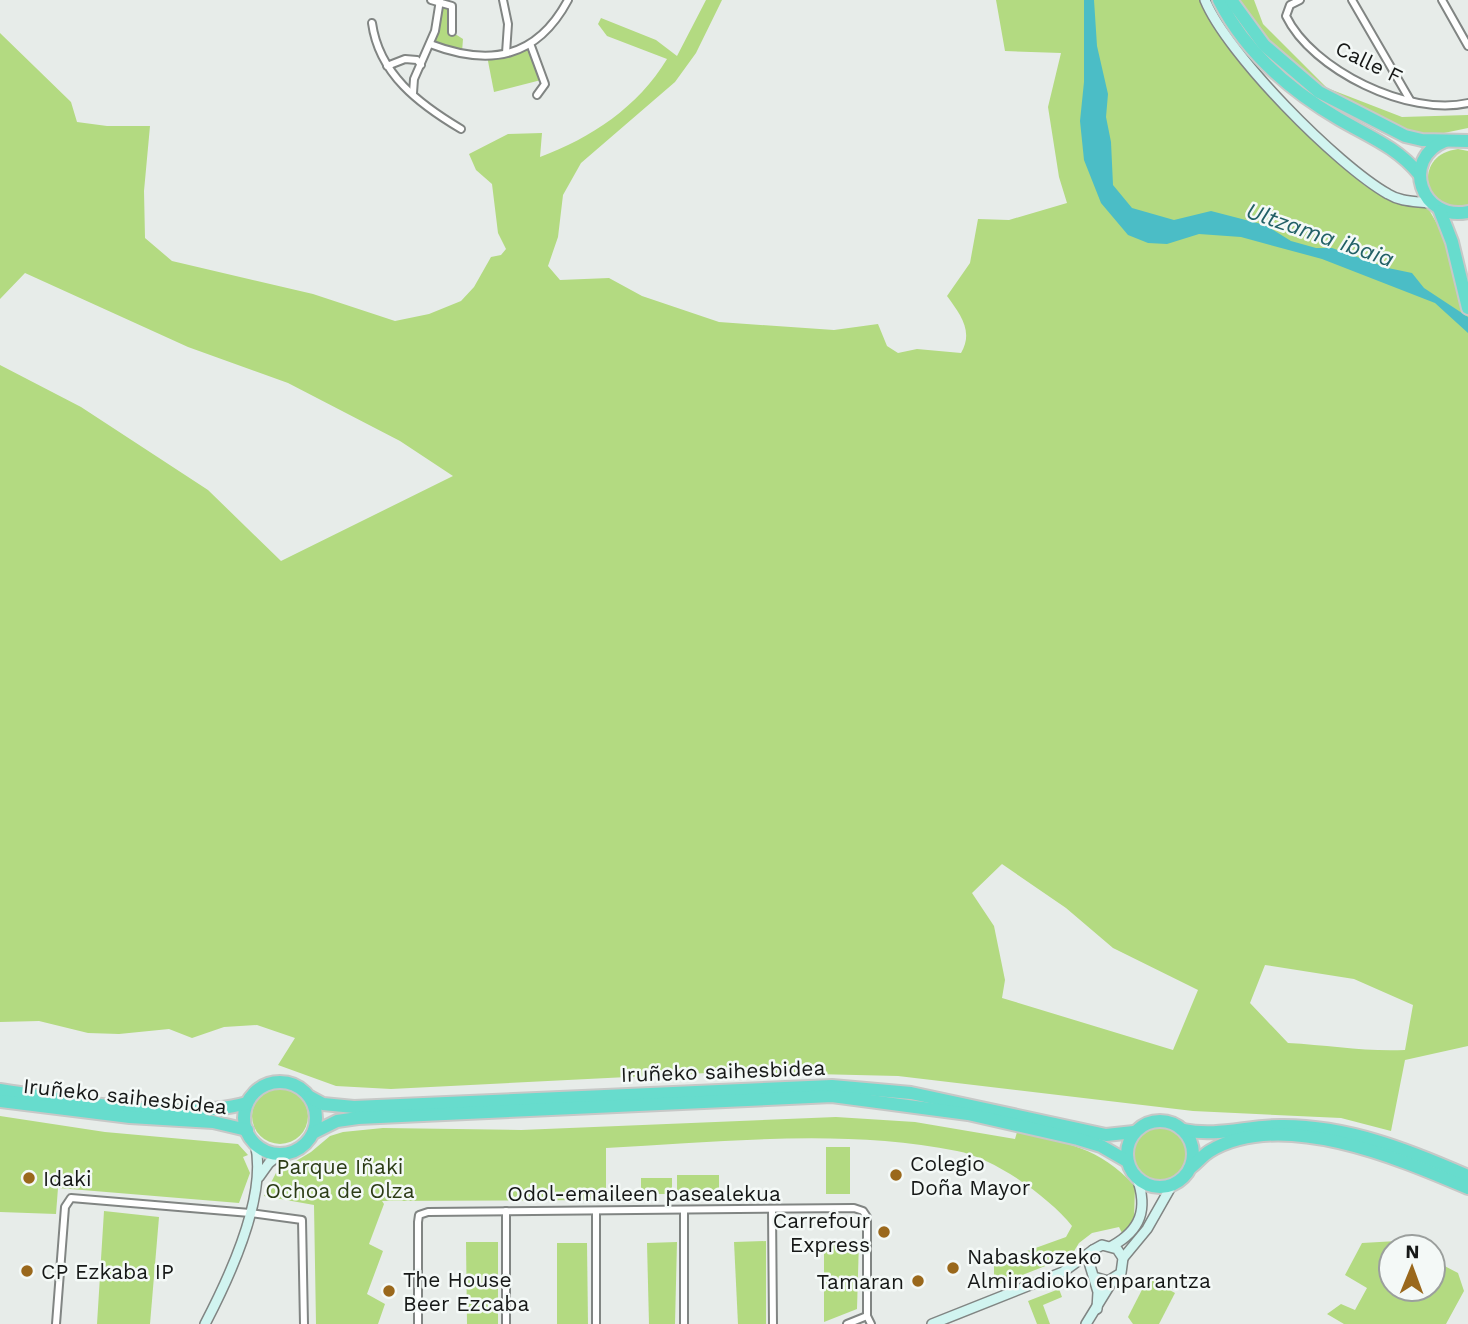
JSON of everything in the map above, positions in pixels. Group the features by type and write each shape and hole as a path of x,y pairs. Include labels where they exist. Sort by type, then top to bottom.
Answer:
{"highway":[{"path":"1219,0 1254,52 1291,89 1392,148 1419,174"},
{"path":"1231,0 1264,45 1319,92 1405,136 1422,140 1462,138"},
{"path":"1462,138 1428,151 1419,174 1420,188 1429,203 1440,211 1468,212"},
{"path":"1440,211 1468,308"},
{"path":"272,1083 293,1084 310,1097 316,1121 313,1133 300,1148 280,1154 262,1149 255,1143 247,1130 245,1112 247,1103 262,1087 272,1083"},
{"name":"Iruñeko saihesbidea","path":"310,1097 323,1104 354,1108 832,1086 911,1093 1106,1135 1134,1132"},
{"name":"Iruñeko saihesbidea","path":"0,1090 112,1105 193,1110 223,1110 247,1103"},
{"name":"Iruñeko saihesbidea","path":"313,1133 337,1121 358,1118 832,1096 908,1104 980,1117 1101,1146 1127,1161"},
{"name":"Iruñeko saihesbidea","path":"0,1101 130,1117 213,1122 247,1130"},
{"path":"1468,1176 1416,1152 1344,1133 1278,1125 1206,1135 1184,1130 1164,1120 1153,1121 1134,1132 1129,1141 1127,1161 1137,1178 1154,1186 1172,1185 1210,1151 1236,1140 1291,1136 1353,1146 1414,1165 1468,1188"},
{"path":"1184,1130 1193,1148 1190,1168"}],"main road":[{"path":"1205,0 1238,52 1286,106 1325,144 1379,188 1401,200 1429,203"},
{"path":"1401,200 1413,197 1420,188"},
{"path":"205,1324 233,1267 250,1213 258,1157 255,1143"},
{"path":"256,1182 269,1163 280,1154"},
{"path":"932,1324 1063,1272 1102,1245 1112,1246 1130,1235 1143,1216 1143,1195 1137,1178"},
{"path":"1086,1324 1113,1280 1121,1273 1123,1258 1147,1229 1172,1185"},
{"path":"1112,1246 1123,1258"},
{"path":"1093,1251 1088,1265 1093,1276 1097,1309"},
{"path":"1063,1272 1093,1276 1103,1281 1113,1280"}],"street":[{"path":"431,0 440,0 452,6 452,32"},
{"path":"413,93 414,79 430,44 440,0"},
{"path":"503,0 508,24 506,53"},
{"path":"430,44 487,56 531,46 552,26 568,0"},
{"name":"Calle F","path":"1300,0 1290,5 1286,16 1294,32 1326,63 1378,90 1410,100 1454,107 1468,103"},
{"path":"1352,0 1410,100"},
{"path":"1442,0 1468,46"},
{"path":"372,23 378,52 387,66 427,108 461,129"},
{"path":"531,46 545,84 537,95"},
{"path":"387,66 405,59 416,60 421,65"},
{"path":"56,1324 67,1200 250,1213 302,1220 304,1324"},
{"path":"772,1210 773,1324"},
{"name":"Odol-emaileen pasealekua","path":"418,1324 419,1215 428,1212 772,1210 863,1211 867,1217 867,1316 871,1324"},
{"path":"596,1211 596,1324"},
{"path":"684,1211 684,1324"},
{"path":"506,1212 506,1324"},
{"path":"847,1324 867,1316"}],"green space":[{"path":"440,0 452,6 452,32 463,39 462,52 430,44"},
{"path":"706,0 722,0 696,53 675,82 581,163 563,195 558,237 548,266 560,280 609,278 642,296 719,322 834,330 878,324 887,346 898,353 917,349 961,353 965,345 966,330 961,316 947,296 970,263 978,219 1009,220 1067,203 1059,177 1048,107 1061,53 1005,51 996,0 1208,0 1221,29 1328,153 1364,185 1388,200 1427,207 1443,236 1451,268 1468,283 1468,1046 1405,1060 1391,1131 1341,1118 1193,1111 898,1076 727,1072 391,1089 336,1086 278,1065 295,1038 257,1025 224,1027 192,1038 169,1029 119,1034 88,1033 39,1021 0,1022 0,365 81,407 208,490 281,561 453,476 400,441 288,383 188,347 25,273 0,299 0,33 71,102 77,122 107,126 150,126 144,191 145,238 172,261 313,294 395,321 429,314 461,301 474,287 491,257 501,255 506,249 498,233 492,184 476,170 469,154 508,134 542,133 540,157 559,149 595,130 628,106 667,59 607,36 598,24 601,18 656,40 677,56","holes":["1002,864 1066,908 1113,948 1198,990 1173,1050 1002,998 1005,980 994,926 972,893","1265,965 1354,979 1413,1005 1405,1050 1288,1043 1250,1003"]},
{"path":"1239,0 1254,0 1263,24 1327,88 1402,117 1468,115 1468,128 1444,133 1406,133 1323,89 1274,51"},
{"path":"528,47 541,80 494,92 487,56"},
{"path":"1458,149 1468,151 1468,205 1453,207 1441,203 1433,195 1428,184 1428,173 1433,162 1443,154"},
{"path":"280,1088 291,1090 300,1096 306,1105 306,1127 300,1136 291,1142 280,1144 269,1142 260,1136 254,1127 252,1116 254,1105 260,1096 269,1090"},
{"path":"0,1116 105,1132 238,1144 248,1155 243,1157 250,1173 239,1203 58,1188 56,1214 0,1212"},
{"name":"Parque Iñaki Ochoa de Olza","path":"836,1117 915,1122 1015,1139 1017,1132 1081,1148 1108,1162 1135,1186 1134,1221 1123,1235 1119,1227 1092,1233 1079,1243 1071,1256 994,1286 994,1263 1066,1237 1072,1226 1050,1203 1020,1180 972,1155 914,1144 826,1138 606,1148 606,1198 601,1200 382,1201 384,1204 369,1244 383,1251 367,1294 385,1304 378,1324 316,1324 314,1205 264,1196 276,1173 311,1152 330,1136 343,1132 383,1128 521,1130"},
{"path":"1160,1128 1170,1130 1178,1136 1184,1144 1184,1164 1178,1172 1170,1178 1160,1180 1150,1178 1142,1172 1136,1164 1134,1154 1136,1144 1142,1136 1150,1130"},
{"path":"826,1147 850,1147 850,1194 826,1194"},
{"path":"677,1175 719,1175 719,1196 677,1197"},
{"path":"641,1178 672,1178 672,1194 641,1194"},
{"path":"104,1211 159,1217 150,1324 97,1324"},
{"path":"766,1241 766,1324 738,1324 734,1242"},
{"path":"824,1241 859,1241 857,1309 824,1322"},
{"path":"466,1242 498,1242 498,1324 467,1324"},
{"path":"677,1242 675,1324 649,1324 647,1243"},
{"path":"1377,1242 1377,1303 1447,1303 1447,1267 1458,1273 1464,1291 1446,1324 1344,1324 1327,1314 1341,1304 1355,1310 1367,1288 1345,1275 1362,1243"},
{"path":"557,1243 587,1243 588,1324 557,1324"},
{"path":"1148,1278 1175,1293 1159,1324 1133,1324 1128,1317"},
{"path":"1059,1289 1062,1297 1043,1305 1050,1324 1037,1324 1028,1301"}],"water":[{"path":"1084,0 1094,0 1097,46 1108,94 1106,117 1111,142 1113,185 1132,208 1174,220 1211,211 1265,225 1291,241 1316,248 1332,248 1388,268 1412,273 1424,288 1468,317 1468,333 1435,303 1322,259 1241,237 1199,234 1167,244 1148,243 1128,235 1101,203 1084,160 1080,121 1084,82"}],"place":[{"name":"Colegio Doña Mayor","path":"896,1175"},
{"name":"Idaki","path":"29,1178"},
{"name":"Carrefour Express","path":"884,1232"},
{"name":"Nabaskozeko Almiradioko enparantza","path":"953,1268"},
{"name":"CP Ezkaba IP","path":"27,1271"},
{"name":"Tamaran","path":"918,1281"},
{"name":"The House Beer Ezcaba","path":"389,1291"}],"water label":[{"name":"Ultzama ibaia","path":"1320,235"}]}
